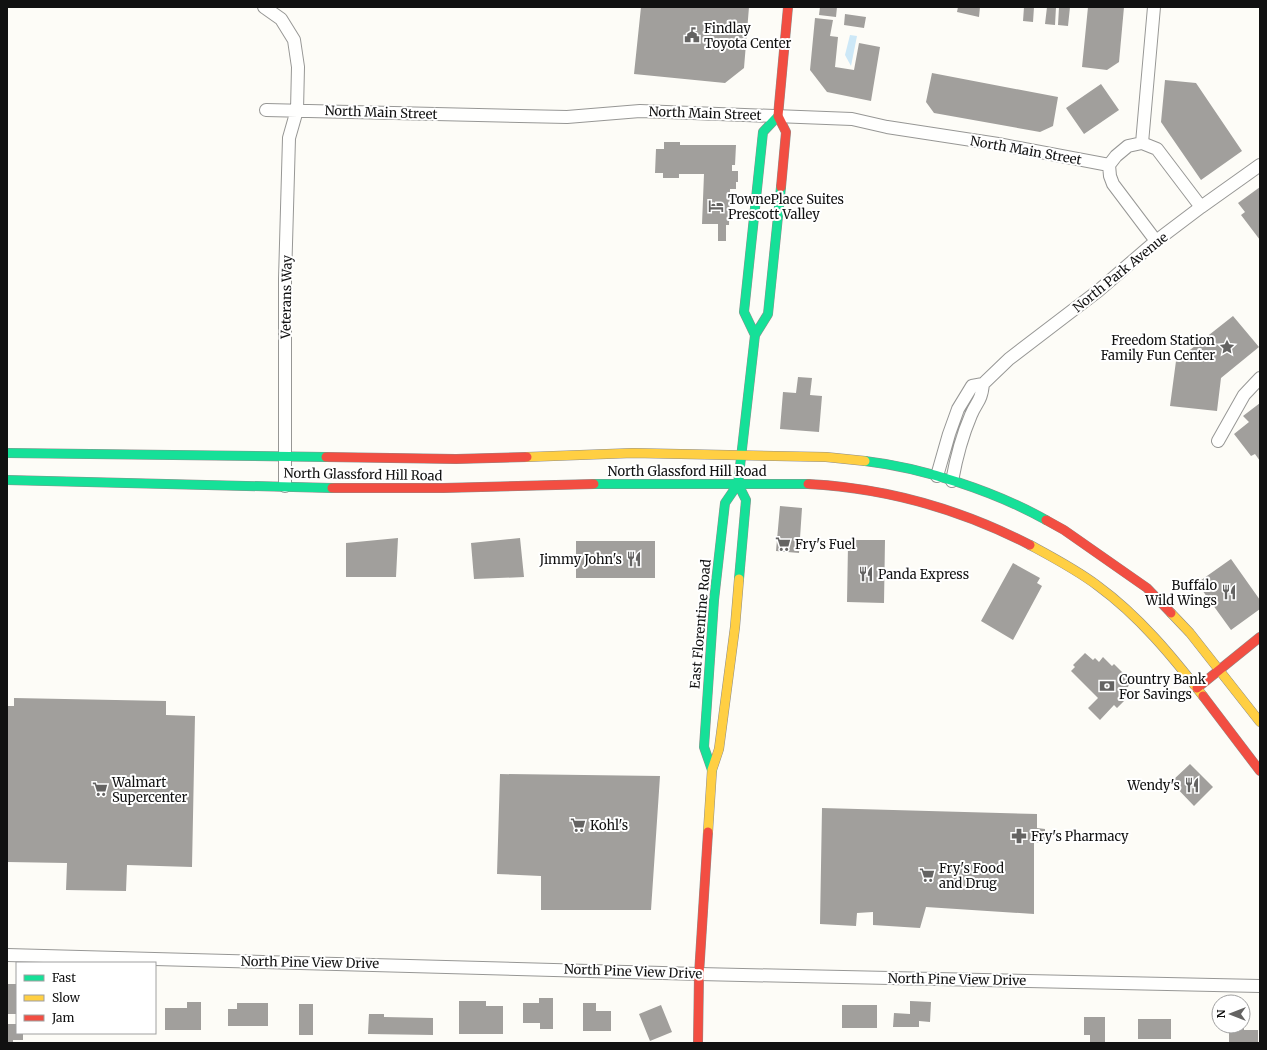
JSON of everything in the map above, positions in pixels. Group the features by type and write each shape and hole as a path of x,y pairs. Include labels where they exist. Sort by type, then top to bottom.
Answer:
{"main road":[{"name":"East Florentine Road","path":"712,770 704,747 715,592 725,503 738,484 755,335 768,314 786,132 778,116 788,7"},
{"path":"755,335 744,312 763,132 778,116"},
{"name":"North Glassford Hill Road","path":"7,453 285,458 456,459 633,453 826,457 887,464 937,476 1021,506 1064,530 1107,559 1147,588 1190,633 1260,722"},
{"name":"North Glassford Hill Road","path":"7,480 434,488 575,484 805,484 860,488 929,503 964,514 1017,538 1073,568 1105,592 1138,620 1197,688 1260,771"},
{"name":"East Florentine Road","path":"698,1043 699,974 712,770 719,749 735,627 746,500 738,484"},
{"path":"1197,688 1260,637"}],"street":[{"path":"264,7 281,19 294,40 298,67 296,110"},
{"path":"1142,143 1154,7"},
{"name":"North Main Street","path":"266,110 567,117 640,111 852,119 887,127 998,144 1109,165"},
{"name":"Veterans Way","path":"286,486 285,279 289,138 296,110"},
{"path":"1156,242 1113,184 1110,176 1109,165 1116,156 1128,146 1142,143 1157,149 1201,207"},
{"name":"North Park Avenue","path":"984,384 1009,359 1098,291 1156,242 1201,207 1260,165"},
{"path":"1218,441 1244,395 1260,378"},
{"path":"937,476 958,409 972,386 984,384 982,398 972,413 955,465 952,481"},
{"name":"North Pine View Drive","path":"7,955 699,974 1260,986"}],"water":[{"path":"850,35 857,36 851,66 845,55"}],"building":[{"name":"Findlay Toyota Center","path":"641,7 749,7 744,68 725,83 634,74"},
{"path":"820,7 837,7 836,17 819,15"},
{"path":"958,7 980,7 979,17 957,12"},
{"path":"1024,7 1034,7 1033,22 1023,21"},
{"path":"1047,7 1056,7 1055,25 1045,24"},
{"path":"1059,7 1070,7 1068,26 1058,25"},
{"path":"1088,7 1124,7 1119,62 1107,70 1082,67"},
{"path":"845,14 866,17 864,28 844,25"},
{"path":"815,18 833,20 830,36 838,37 835,67 854,70 859,43 880,47 871,101 827,92 810,70"},
{"path":"932,73 1058,97 1053,126 1040,132 934,113 926,102"},
{"path":"1165,80 1196,83 1242,151 1201,180 1161,122"},
{"path":"1101,84 1119,110 1084,134 1066,108"},
{"name":"TownePlace Suites Prescott Valley","path":"664,142 680,142 680,145 736,145 735,165 732,165 732,171 738,171 738,182 736,182 736,189 730,189 729,225 726,225 726,241 718,241 718,224 702,224 704,174 679,174 679,178 663,178 663,173 655,173 656,149 664,149"},
{"path":"1260,187 1260,240 1241,215 1245,212 1238,203"},
{"path":"1233,316 1259,347 1221,378 1217,411 1170,406 1176,361"},
{"path":"798,377 812,378 810,395 822,396 819,432 780,429 783,392 796,393"},
{"path":"1260,403 1260,461 1255,454 1251,456 1234,434 1249,422 1243,416"},
{"name":"Fry's Fuel","path":"780,506 802,508 799,553 776,551"},
{"path":"398,538 396,577 346,577 346,543"},
{"path":"520,538 524,577 474,579 471,543"},
{"name":"Panda Express","path":"856,540 885,540 884,603 847,602 848,545 856,545"},
{"path":"576,541 655,541 655,578 576,578"},
{"name":"Buffalo Wild Wings","path":"1231,559 1260,600 1260,609 1231,630 1197,583"},
{"path":"1013,563 1040,578 1037,583 1042,586 1013,640 981,621"},
{"name":"Country Bank For Savings","path":"1085,653 1093,660 1095,658 1099,662 1103,657 1112,666 1114,664 1132,682 1126,689 1131,694 1117,708 1114,705 1100,720 1088,708 1098,698 1071,671 1075,667 1073,665"},
{"name":"Walmart Supercenter","path":"14,698 166,701 166,715 195,716 192,867 127,865 126,891 66,890 67,863 7,862 7,706 14,706"},
{"name":"Wendy's","path":"1190,764 1213,787 1194,806 1171,782"},
{"name":"Kohl's","path":"500,774 660,776 651,910 541,910 541,876 497,874"},
{"name":"Fry's Food and Drug","path":"822,808 1037,814 1037,828 1045,829 1045,843 1034,843 1034,914 926,907 920,928 873,925 873,912 857,913 856,926 820,924"},
{"path":"7,984 16,984 16,1014 7,1014"},
{"path":"539,998 553,998 553,1029 540,1029 540,1023 523,1023 523,1003 539,1003"},
{"path":"459,1001 486,1001 486,1006 503,1006 503,1034 459,1034"},
{"path":"910,1001 931,1002 930,1022 919,1021 919,1027 893,1027 894,1013 910,1014"},
{"path":"187,1002 201,1002 201,1030 165,1030 165,1008 187,1008"},
{"path":"237,1003 268,1003 268,1026 228,1026 228,1009 237,1009"},
{"path":"583,1003 596,1003 596,1011 611,1011 611,1031 583,1031"},
{"path":"299,1004 313,1004 313,1035 299,1035"},
{"path":"661,1005 672,1032 650,1041 639,1014"},
{"path":"842,1005 877,1005 877,1028 842,1028"},
{"path":"369,1014 384,1014 384,1017 433,1018 433,1035 368,1034"},
{"path":"1084,1017 1105,1017 1105,1043 1090,1043 1090,1035 1084,1035"},
{"path":"1138,1019 1171,1019 1171,1039 1138,1039"},
{"path":"7,1024 16,1024 16,1034 23,1034 23,1040 13,1040 13,1043 7,1043"},
{"path":"1251,1030 1258,1030 1258,1043 1229,1043 1229,1034 1251,1034"}],"traffic: fast":[{"path":"778,116 763,132 744,312 755,335 768,314 781,187"},
{"path":"739,579 746,500 738,484 755,335"},
{"path":"7,453 326,457"},
{"path":"865,461 911,469 958,482 1026,509 1046,520"},
{"path":"7,480 332,488"},
{"path":"594,484 808,484"},
{"path":"712,770 704,747 714,600 725,503 738,484"}],"traffic: slow":[{"path":"527,457 633,453 826,457 865,461"},
{"path":"1030,545 1082,575 1127,610 1154,637 1203,696"},
{"path":"708,832 712,770 719,749 735,627 739,579"},
{"path":"1171,613 1190,633 1260,722"}],"traffic: jam":[{"path":"781,187 786,132 778,116 788,7"},
{"path":"326,457 456,459 527,457"},
{"path":"332,488 443,488 594,484"},
{"path":"808,484 866,490 922,502 977,521 1030,545"},
{"path":"1046,520 1064,530 1147,588 1171,613"},
{"path":"1197,688 1260,637"},
{"path":"1203,696 1260,771"},
{"path":"698,1043 699,974 708,832"}],"place":[{"name":"Findlay Toyota Center","path":"692,35"},
{"name":"TownePlace Suites Prescott Valley","path":"716,206"},
{"name":"Freedom Station Family Fun Center","path":"1227,347"},
{"name":"Fry's Fuel","path":"783,544"},
{"name":"Jimmy John's","path":"634,559"},
{"name":"Panda Express","path":"866,574"},
{"name":"Buffalo Wild Wings","path":"1229,592"},
{"name":"Country Bank For Savings","path":"1107,686"},
{"name":"Wendy's","path":"1192,785"},
{"name":"Walmart Supercenter","path":"100,789"},
{"name":"Kohl's","path":"578,825"},
{"name":"Fry's Pharmacy","path":"1019,836"},
{"name":"Fry's Food and Drug","path":"927,875"}]}
